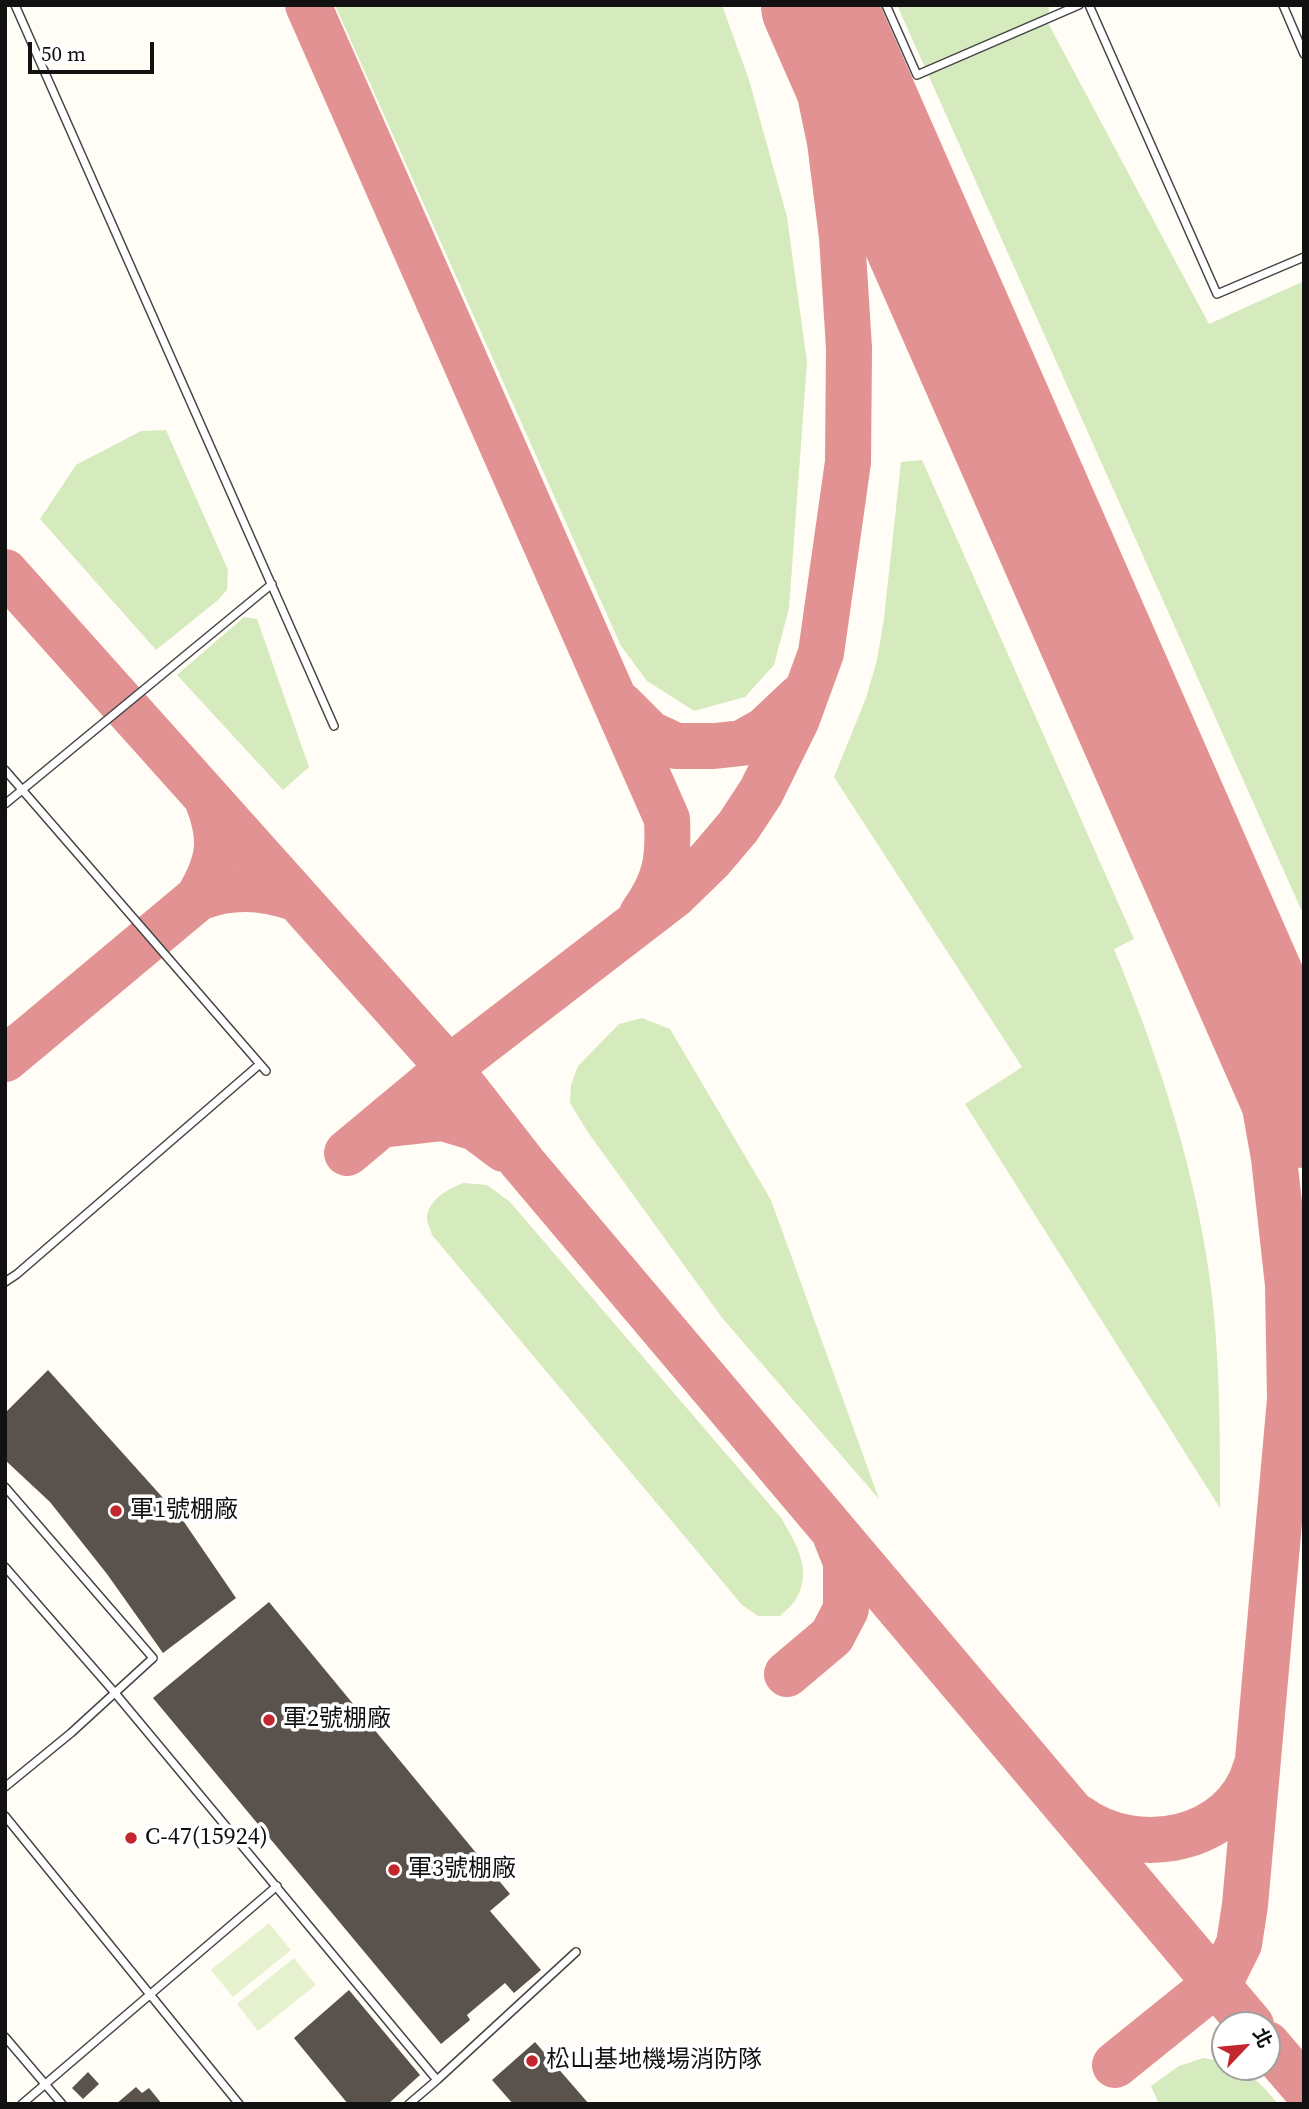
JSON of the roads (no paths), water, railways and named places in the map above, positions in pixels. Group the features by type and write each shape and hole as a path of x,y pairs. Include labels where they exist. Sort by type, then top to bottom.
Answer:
{"lane":[{"path":"15,5 334,726"},
{"path":"886,5 917,75 1079,5"},
{"path":"1089,5 1217,294 1304,257"},
{"path":"1283,5 1304,54"},
{"path":"5,804 272,584"},
{"path":"5,770 267,1071"},
{"path":"5,1282 260,1064"},
{"path":"5,1487 153,1658 71,1733 5,1787"},
{"path":"5,1567 115,1693 437,2080"},
{"path":"5,1816 240,2104"},
{"path":"22,2104 277,1886"},
{"path":"409,2104 576,1952"},
{"path":"5,2037 62,2104"}],"place":[{"name":"軍1號棚廠","path":"116,1511"},
{"name":"軍2號棚廠","path":"269,1720"},
{"name":"C-47(15924)","path":"131,1838"},
{"name":"軍3號棚廠","path":"394,1870"},
{"name":"松山基地機場消防隊","path":"532,2061"}]}
